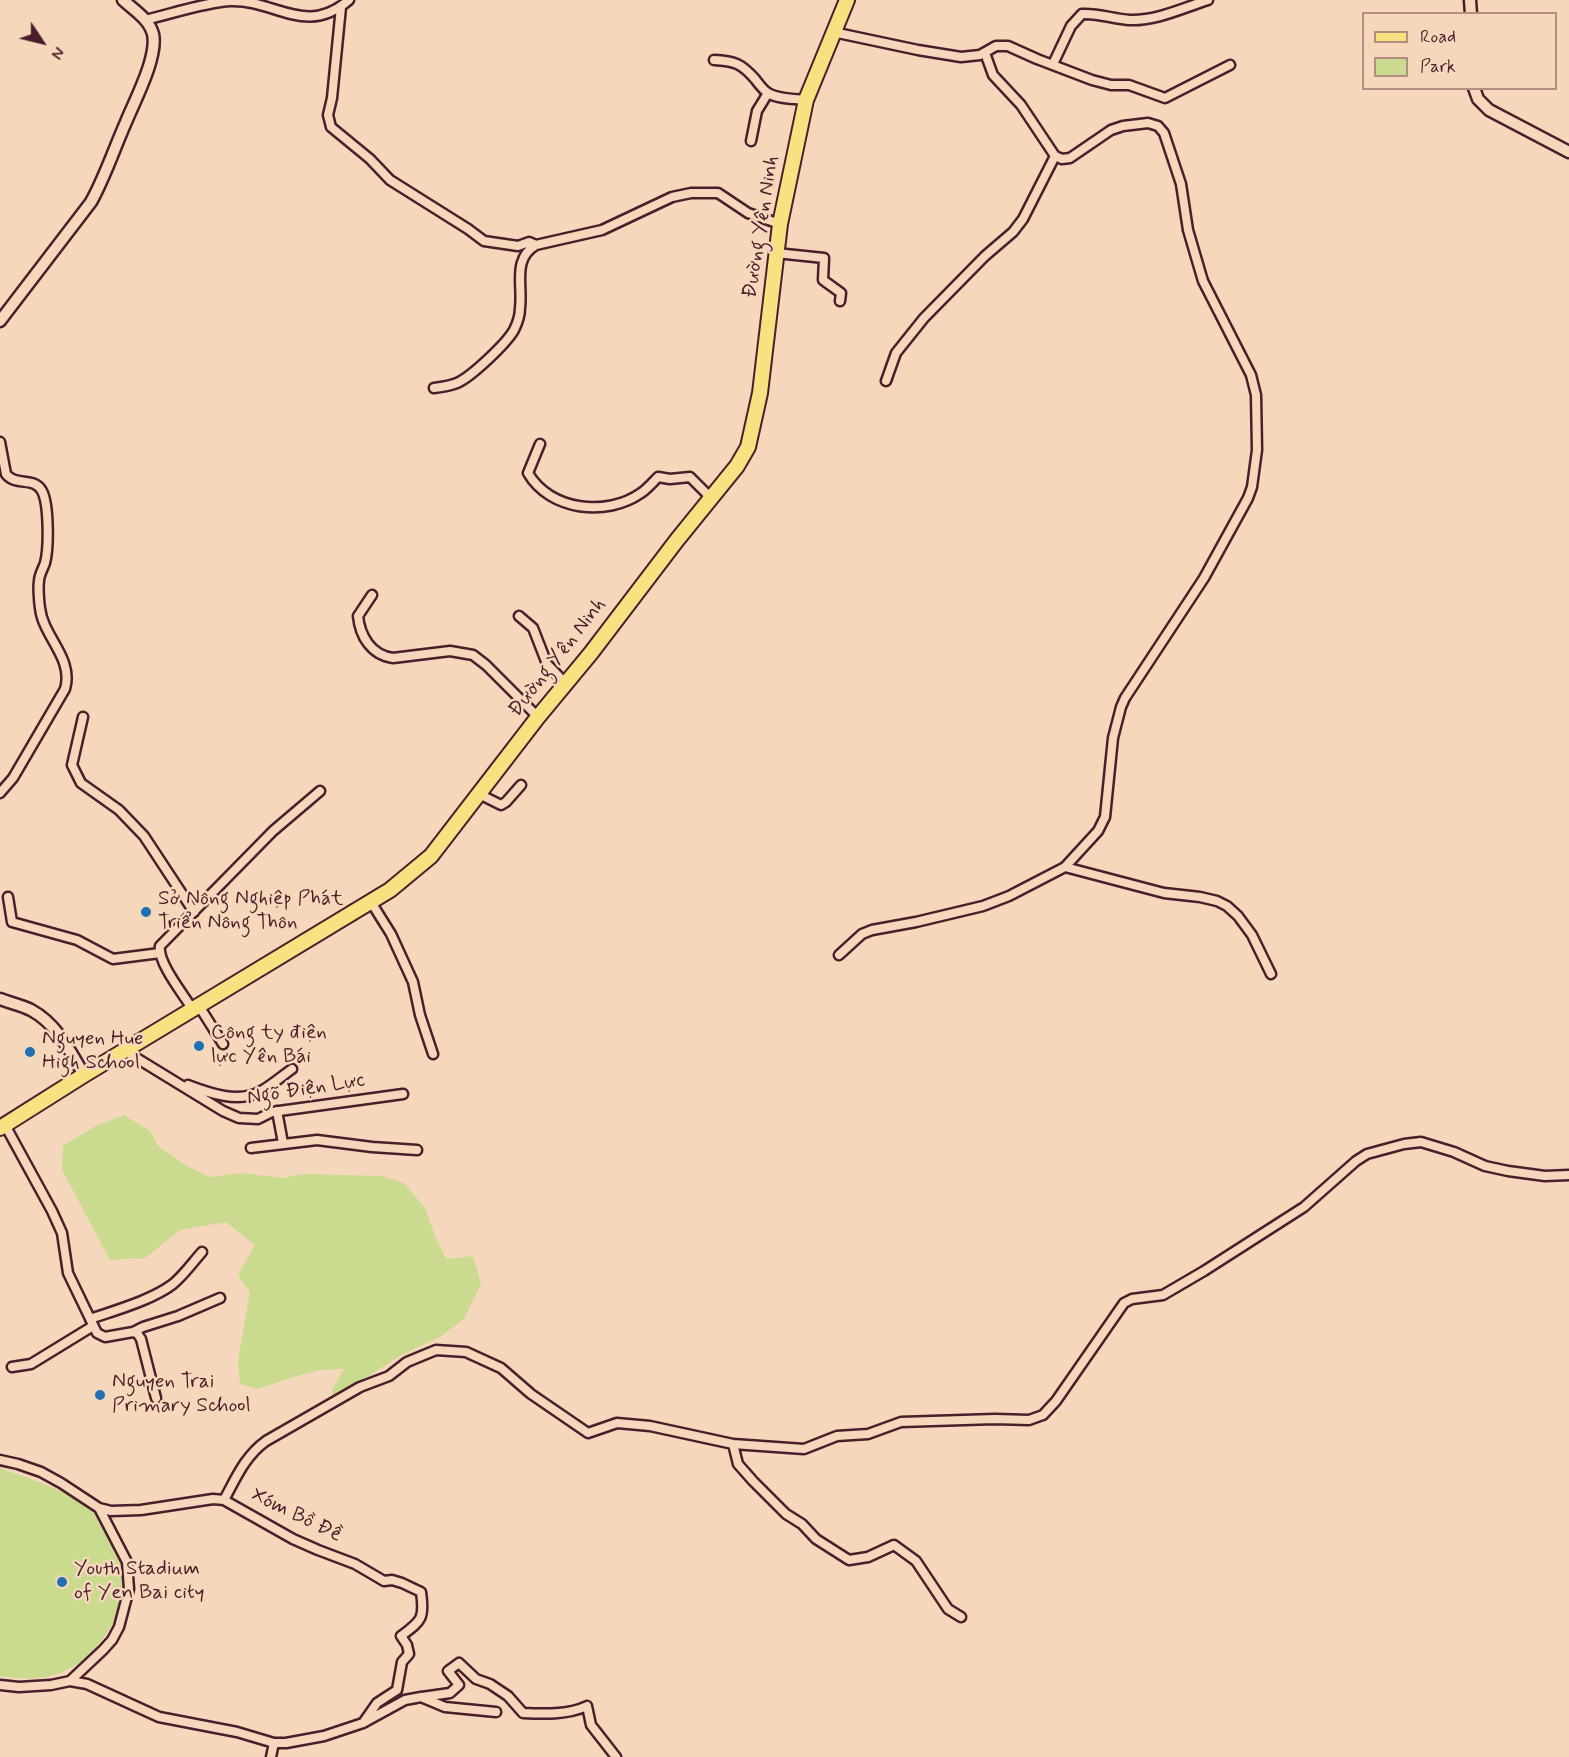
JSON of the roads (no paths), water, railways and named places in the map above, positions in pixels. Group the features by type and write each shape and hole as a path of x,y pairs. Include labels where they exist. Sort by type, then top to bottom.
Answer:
{"main road":[{"name":"Đường Yên Ninh","path":"3,1127 84,1075 390,890 431,856 737,466 748,447 760,393 780,224 806,100 847,0"}],"street":[{"path":"0,321 85,211 99,186 141,89 153,50 152,31 145,20 123,0"},
{"path":"145,20 225,2 253,3 301,17 319,15 341,8 350,0"},
{"path":"1053,64 1071,26 1082,14 1130,20 1144,19 1164,15 1208,0"},
{"path":"341,8 332,98 328,115 331,127 370,159 390,180 484,242 518,246 529,242 536,245"},
{"path":"833,32 953,57 968,57 996,46 1008,46 1092,80 1111,85 1129,85 1165,98 1230,65"},
{"path":"839,955 862,934 872,930 983,906 1009,896 1065,867 1098,831 1106,808 1113,738 1121,707 1204,578 1252,487 1257,450 1254,382 1203,281 1188,230 1181,184 1164,133 1158,126 1148,123 1123,126 1111,130 1070,158 1062,159 1055,156 1022,105 993,75 985,52"},
{"path":"714,60 730,61 741,65 773,96 806,100"},
{"path":"1475,90 1478,99 1489,110 1569,152"},
{"path":"751,141 757,111 768,93"},
{"path":"886,381 896,353 924,318 985,256 1013,232 1023,219 1055,156"},
{"path":"434,388 457,383 470,376 509,337 516,325 520,308 520,264 527,251 536,245 602,230 672,197 691,193 718,193 748,213 780,224"},
{"path":"776,253 824,258 823,280 841,293 840,301"},
{"path":"0,442 6,474 12,480 30,482 39,486 42,491 47,509 46,555 39,579 39,606 42,619 65,663 67,677 64,689 13,778 0,793"},
{"path":"540,444 528,473 552,498 561,502 592,507 622,502 641,493 658,477 670,479 690,477 711,498"},
{"path":"372,595 358,616 359,626 365,639 375,652 393,658 450,651 473,655 538,717"},
{"path":"519,616 533,628 548,664 566,684"},
{"path":"83,717 72,765 81,783 119,810 144,836 194,912"},
{"path":"479,794 501,805 521,785"},
{"path":"223,1044 164,964 160,946 273,831 320,791"},
{"path":"1065,867 1164,893 1217,901 1227,906 1238,916 1252,935 1271,974"},
{"path":"8,897 12,922 77,940 113,959 160,953"},
{"path":"371,902 392,934 413,982 420,1015 433,1054"},
{"path":"0,999 30,1010 43,1018 58,1034 84,1075"},
{"name":"Ngõ Điện Lực","path":"125,1051 223,1111 239,1118 258,1119 272,1112 403,1094"},
{"path":"171,1079 213,1094 248,1095 259,1092 292,1069"},
{"path":"277,1112 283,1143"},
{"path":"3,1127 52,1211 62,1233 68,1273 97,1333 102,1337 133,1332 220,1298"},
{"path":"251,1148 316,1140 417,1150"},
{"path":"224,1500 245,1460 261,1445 360,1387 389,1376 407,1362 436,1350 466,1352 501,1368 531,1394 588,1433 617,1423 650,1426 733,1444 804,1449 837,1436 868,1434 901,1422 1029,1420 1043,1415 1056,1401 1125,1303 1132,1299 1163,1295 1204,1271 1304,1207 1367,1154 1421,1142 1454,1152 1485,1166 1545,1176 1569,1175"},
{"path":"12,1367 31,1364 92,1322 163,1291 179,1279 202,1252"},
{"path":"133,1332 141,1340 156,1398"},
{"path":"733,1444 738,1464 786,1514 802,1524 816,1539 849,1560 868,1557 894,1545 916,1561 948,1609 961,1617"},
{"name":"Xóm Bồ Đề","path":"0,1460 41,1472 99,1508 111,1511 123,1512 213,1499 224,1500 293,1539 355,1564 384,1581 392,1580 421,1592 422,1615 418,1623 401,1636 407,1645 409,1654 402,1662 397,1690 377,1703 363,1723"},
{"path":"70,1681 112,1640 119,1627 129,1589 127,1562 99,1508"},
{"path":"0,1685 20,1687 70,1681 87,1684 159,1717 237,1732 274,1743 286,1743 324,1736 363,1723 405,1701 450,1693 459,1685 448,1671 459,1663 476,1679 490,1684 508,1696 523,1713 542,1714 579,1710 587,1706 591,1725 616,1757"},
{"path":"421,1697 445,1707 496,1712"},
{"path":"271,1757 274,1743"}],"place":[{"name":"Sở Nông Nghiệp Phát Triển Nông Thôn","path":"146,912"},
{"name":"Công ty điện lực Yên Bái","path":"199,1046"},
{"name":"Nguyen Hue High School","path":"30,1052"},
{"name":"Nguyen Trai Primary School","path":"100,1395"},
{"name":"Youth Stadium of Yen Bai city","path":"62,1582"}]}
